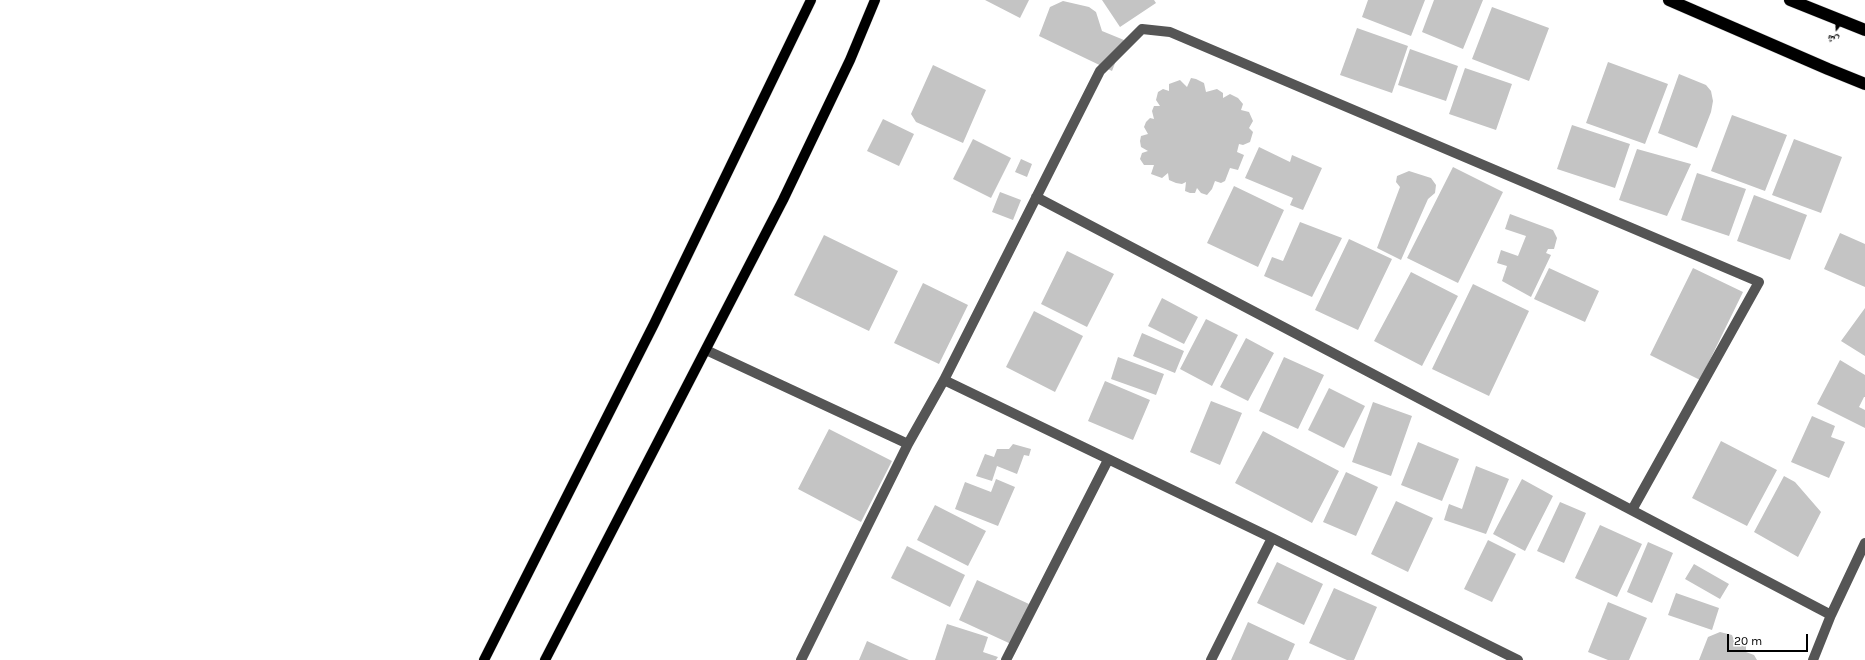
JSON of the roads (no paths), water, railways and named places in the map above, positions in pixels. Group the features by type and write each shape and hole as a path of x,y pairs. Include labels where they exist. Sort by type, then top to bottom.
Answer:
{"highway":[{"path":"1669,0 1865,84"},
{"path":"1790,0 1865,30"}],"main road":[{"path":"484,660 654,324 811,0"},
{"path":"545,660 786,193 850,60 875,0"}],"street":[{"path":"801,660 908,444 944,380 1100,70 1142,29 1170,32 1758,282 1632,510"},
{"path":"1036,197 1831,615"},
{"path":"706,350 908,444"},
{"path":"944,380 1272,538 1518,660"},
{"path":"1006,660 1108,460"},
{"path":"1211,660 1272,538"},
{"path":"1813,660 1831,615 1865,543"}]}
